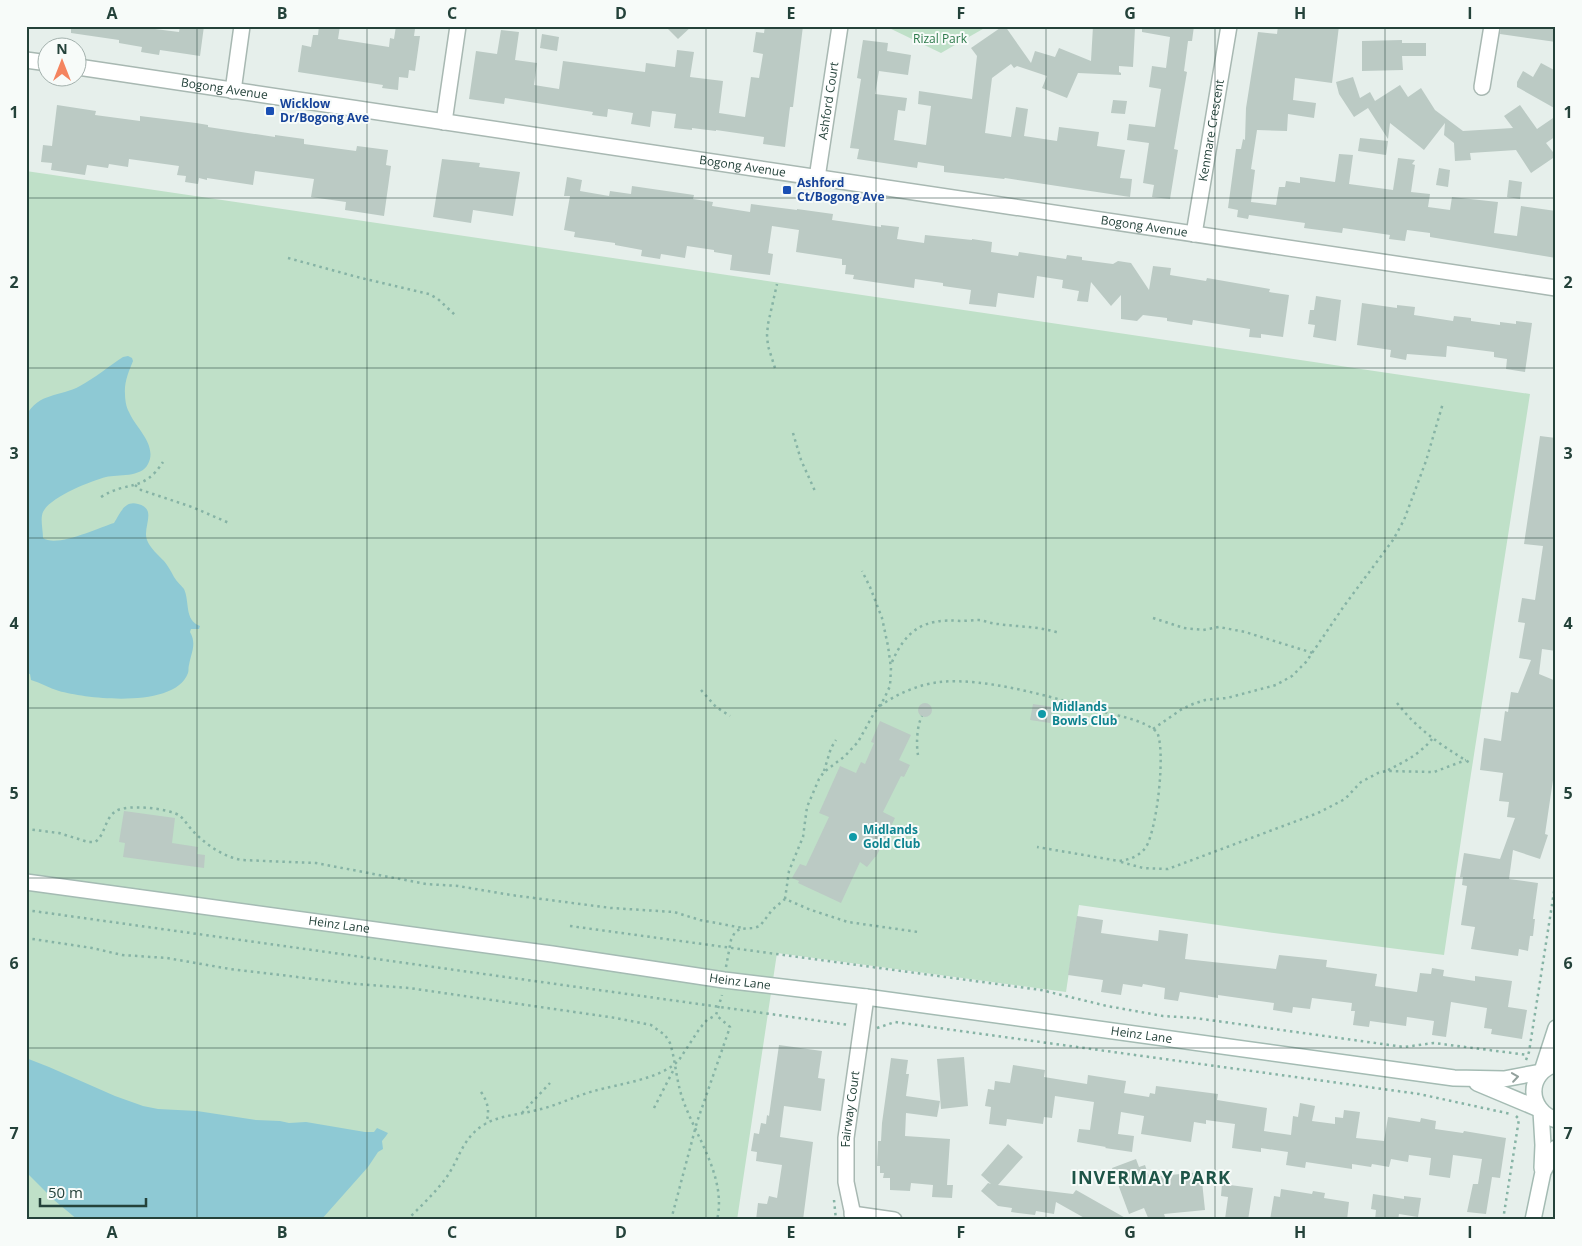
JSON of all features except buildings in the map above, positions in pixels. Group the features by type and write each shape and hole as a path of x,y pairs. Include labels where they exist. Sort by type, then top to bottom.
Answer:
{"street":[{"path":"233,91 242,26"},
{"path":"444,122 458,26"},
{"name":"Ashford Court","path":"817,178 840,26"},
{"name":"Kenmare Crescent","path":"1194,234 1229,26"},
{"path":"1482,86 1492,26"},
{"name":"Bogong Avenue","path":"88,69 1556,288"},
{"name":"Heinz Lane","path":"26,882 532,951 724,980 866,997 1454,1078 1485,1080 1521,1077 1547,1069"},
{"name":"Fairway Court","path":"853,1217 846,1182 844,1156 866,997"},
{"path":"1540,1185 1543,1145 1540,1110 1535,1100 1534,1091 1537,1079 1547,1069 1556,1028"},
{"name":"Heinz Lane","path":"1454,1078 1490,1087 1540,1110 1548,1117 1556,1120"},
{"path":"1533,1220 1546,1165 1556,1148"},
{"path":"853,1217 894,1220"}],"path":[{"path":"916,26 920,28 934,26"},
{"path":"288,258 367,280 429,294 438,299 454,315"},
{"path":"775,368 768,346 767,335 778,284"},
{"path":"1153,729 1182,709 1193,704 1205,700 1251,693 1284,682 1300,669 1313,653 1337,615 1368,576 1404,520 1426,461 1443,403"},
{"path":"792,433 801,460 815,491"},
{"path":"101,496 117,488 135,485 151,478 164,462"},
{"path":"135,485 141,490 186,505 229,523"},
{"path":"26,829 59,833 88,842 95,842 101,835 108,819 120,809 135,807 166,811 180,816 192,831 213,848 241,860 316,863 426,884 458,886 510,895 620,909 674,912 700,920 743,928 754,928 760,926 772,910 785,899 789,871 803,837 807,807 819,779 824,772 854,746 873,714 880,706 890,686 891,664 882,618 862,571"},
{"path":"1153,618 1184,628 1203,630 1219,627 1245,632 1313,653"},
{"path":"891,664 899,648 910,634 917,628 940,620 978,620 995,624 1044,629 1058,633"},
{"path":"880,706 923,685 959,681 1046,696 1137,722 1153,729 1159,738 1160,761 1159,789 1152,832 1146,846 1139,854 1116,861"},
{"path":"701,690 716,707 730,716"},
{"path":"1397,703 1408,717 1432,739 1470,763"},
{"path":"918,754 916,741 922,716"},
{"path":"1037,847 1116,861 1143,868 1168,869 1311,816 1345,799 1368,778 1386,771 1418,753 1432,739"},
{"path":"824,772 831,748 836,740"},
{"path":"1386,771 1434,772 1466,760"},
{"path":"1521,1077 1528,1055 1556,878"},
{"path":"785,899 848,922 918,932"},
{"path":"26,910 876,1028 894,1022 1419,1094 1516,1115 1518,1119 1503,1220"},
{"path":"570,926 1041,990 1107,1006 1163,1016 1195,1018 1404,1047 1434,1043 1528,1055"},
{"path":"654,1108 675,1066 700,1028 707,1020 716,1015 722,996 729,948 734,934 743,928"},
{"path":"26,938 92,948 122,955 167,958 230,970 417,989 651,1025 664,1035 670,1043 681,1095 707,1151 719,1204 717,1220"},
{"path":"671,1220 696,1129 730,1028 716,1015"},
{"path":"407,1220 447,1176 465,1142 476,1130 486,1124 496,1119 539,1110 595,1090 658,1073 675,1066"},
{"path":"521,1114 550,1083"},
{"path":"482,1092 487,1101 489,1111 486,1124"},
{"path":"835,1208 836,1220"}],"green space":[{"name":"Rizal Park","path":"885,26 988,26 941,53"},
{"path":"26,171 1530,394 1444,955 1079,905 1066,992 777,953 737,1220 26,1220"}],"water":[{"path":"128,356 133,361 125,385 126,403 132,418 148,443 150,457 148,464 140,472 99,479 62,495 47,506 43,512 43,538 58,541 77,536 114,523 123,509 129,504 133,503 144,506 148,514 146,535 148,543 184,589 189,615 200,626 199,629 191,629 193,648 188,673 180,684 166,692 149,697 129,699 89,697 59,691 31,680 30,674 26,673 26,416 37,403 50,396 80,386 123,357"},
{"path":"26,1058 143,1106 158,1109 197,1111 256,1120 289,1123 306,1122 365,1132 374,1132 377,1128 388,1133 382,1141 383,1149 378,1152 368,1167 321,1220 78,1220 54,1200 26,1172"}],"place":[{"name":"Wicklow Dr/Bogong Ave","path":"270,111"},
{"name":"Ashford Ct/Bogong Ave","path":"787,190"},
{"name":"Midlands Bowls Club","path":"1042,714"},
{"name":"Midlands Gold Club","path":"853,837"}],"district":[{"name":"INVERMAY PARK","path":"1151,1178"}]}
